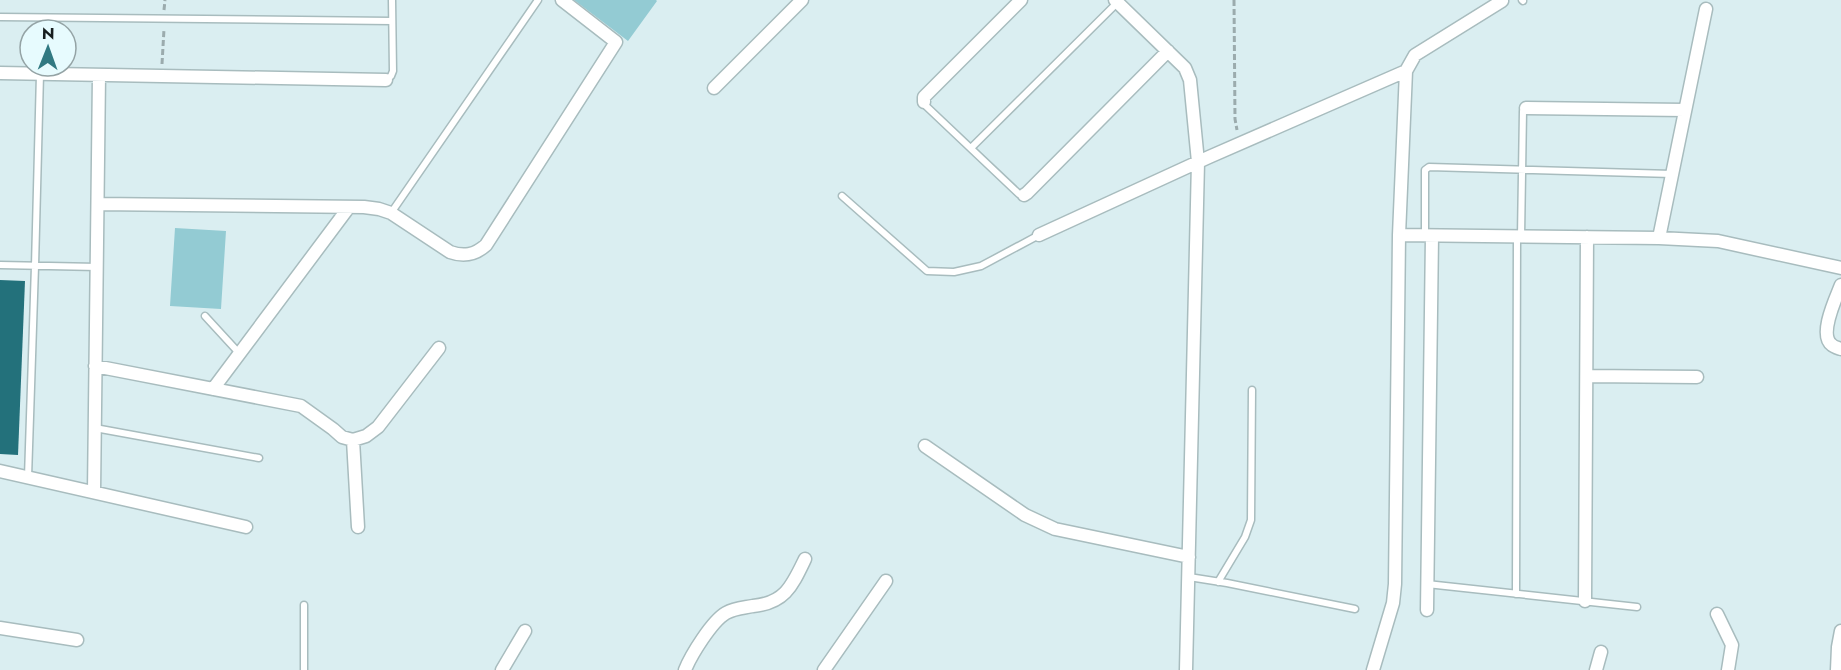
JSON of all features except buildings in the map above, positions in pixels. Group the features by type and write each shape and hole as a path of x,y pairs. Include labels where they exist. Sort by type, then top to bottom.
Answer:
{"street":[{"path":"98,204 379,208 391,213 450,252 471,255 486,245 616,42 562,0"},
{"path":"714,88 802,0"},
{"path":"924,102 924,97 1021,0"},
{"path":"1117,1 1185,68 1190,80 1203,159 1186,670"},
{"path":"1373,670 1393,603 1395,584 1399,235 1406,71 1415,55 1502,1"},
{"path":"1659,238 1706,9"},
{"path":"1024,195 1168,51"},
{"path":"1039,235 1203,159 1406,71"},
{"path":"0,73 18,73"},
{"path":"78,75 386,80"},
{"path":"94,492 99,75"},
{"path":"1526,108 1685,110"},
{"path":"213,389 349,207"},
{"path":"1399,235 1659,238 1718,241 1841,268"},
{"path":"1427,609 1429,236"},
{"path":"1585,601 1587,237"},
{"path":"1841,285 1827,329 1827,338 1832,345 1841,349"},
{"path":"95,366 301,406 342,437 353,440 366,436 378,427 439,348"},
{"path":"1587,376 1697,377"},
{"path":"353,440 358,527"},
{"path":"926,446 1025,515 1048,526 1189,557"},
{"path":"0,471 246,527"},
{"path":"685,670 716,620 737,608 768,604 781,597 793,584 805,559"},
{"path":"824,670 886,581"},
{"path":"1717,614 1732,645 1728,670"},
{"path":"0,628 77,640"},
{"path":"502,670 525,631"},
{"path":"1837,670 1841,631"},
{"path":"1596,670 1601,652"}],"lane":[{"path":"386,80 393,71 392,0"},
{"path":"391,213 538,0"},
{"path":"971,148 1117,1"},
{"path":"0,17 392,21"},
{"path":"28,477 40,78"},
{"path":"924,102 1020,194 1024,195"},
{"path":"1516,594 1519,236 1523,111 1526,108"},
{"path":"1429,236 1425,170 1429,167 1672,174"},
{"path":"842,196 927,271 954,272 981,266 1039,235"},
{"path":"0,265 98,267"},
{"path":"205,316 239,353"},
{"path":"1218,582 1245,537 1251,520 1252,390"},
{"path":"94,428 259,458"},
{"path":"1188,577 1355,609"},
{"path":"1427,584 1637,607"},
{"path":"304,605 304,670"}],"path":[{"path":"162,76 165,0"},
{"path":"1234,0 1234,146"}],"shaded area":[{"path":"574,0 656,0 657,1 628,41"},
{"path":"175,228 226,231 221,309 170,306"}]}
